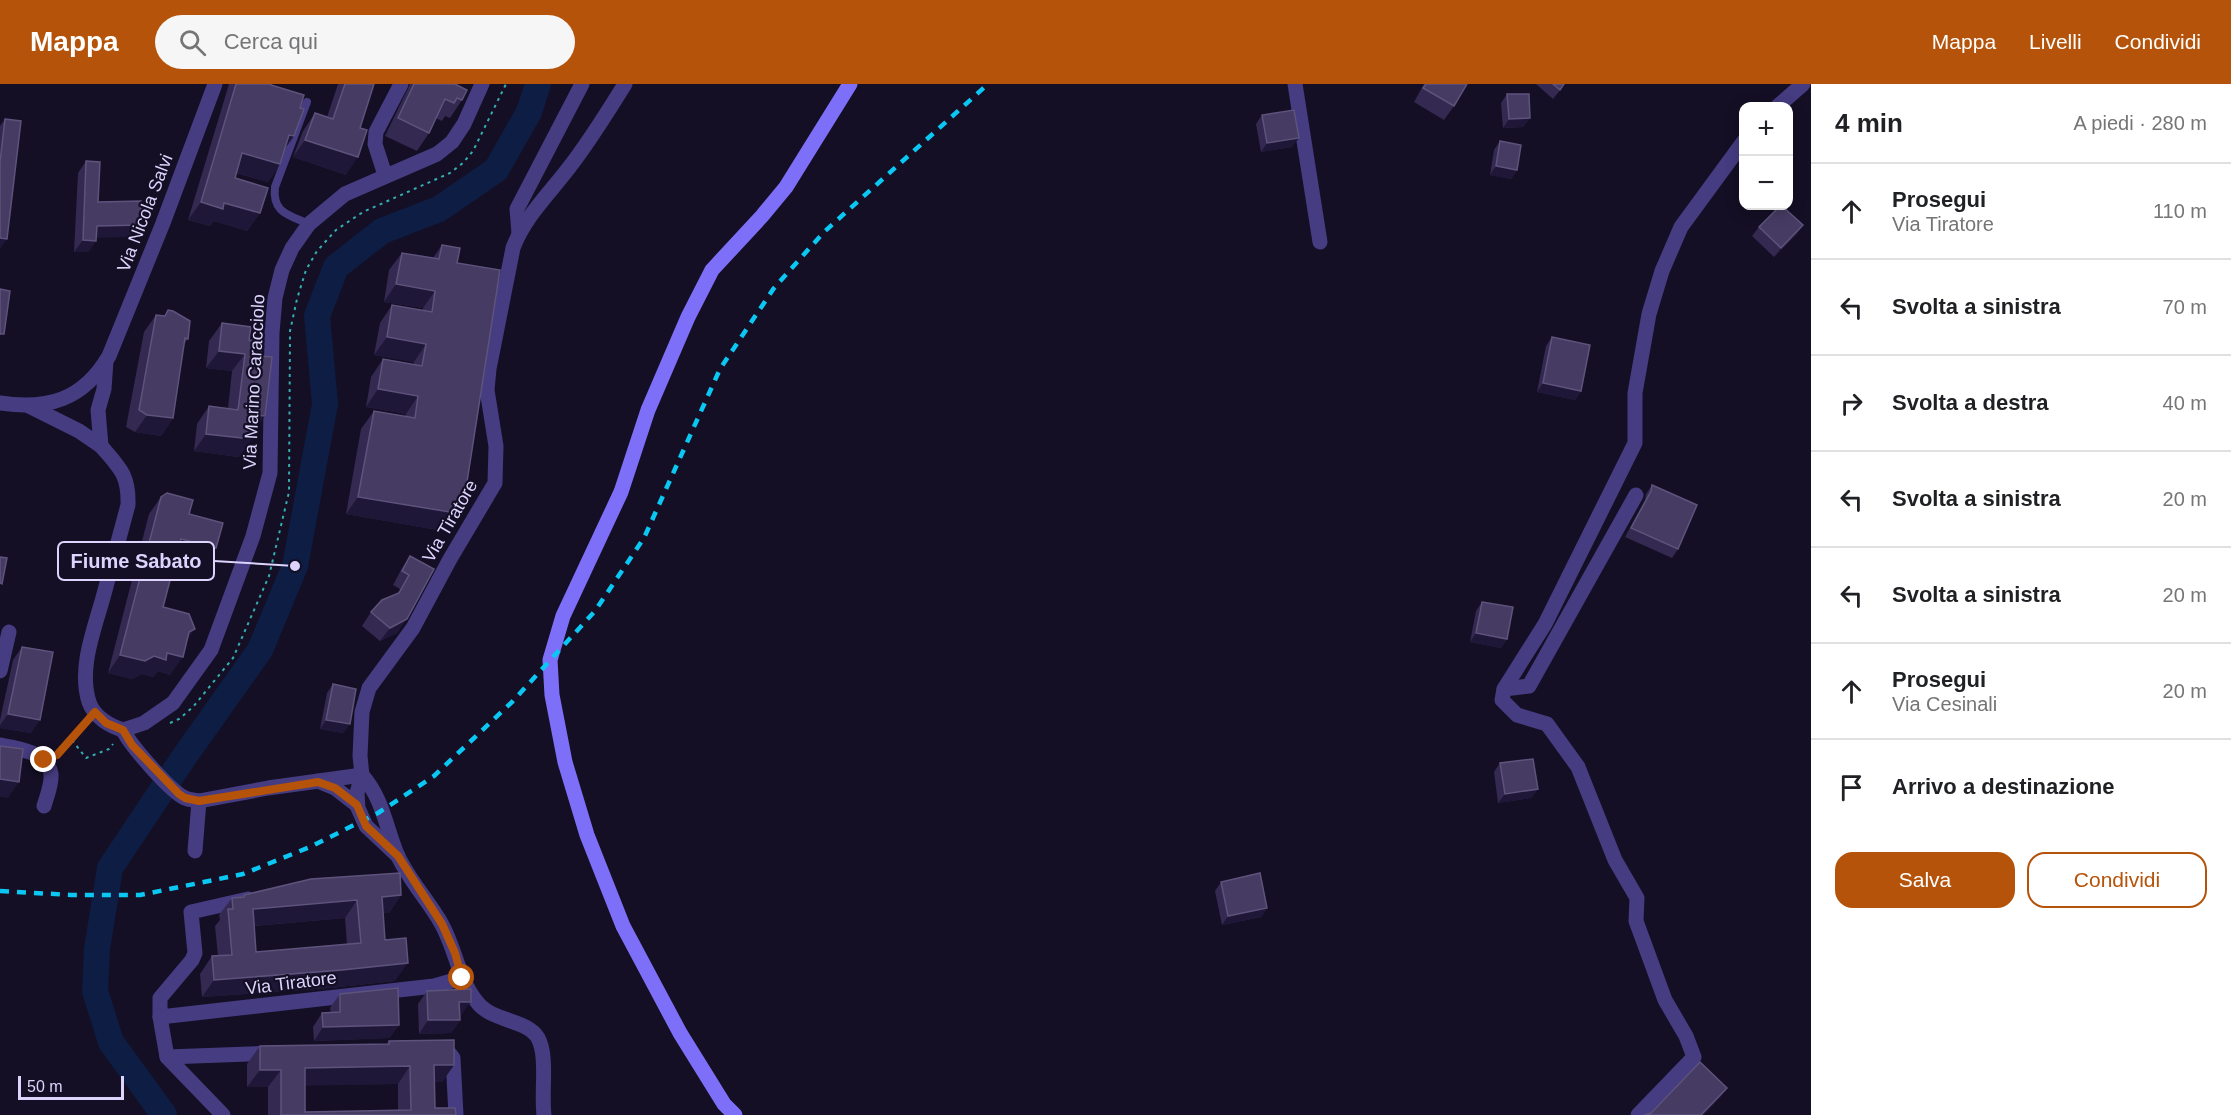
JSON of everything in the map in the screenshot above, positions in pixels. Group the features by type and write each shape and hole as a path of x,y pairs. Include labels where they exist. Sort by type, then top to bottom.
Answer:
{"street":[{"name":"Via Nicola Salvi","path":"107,358 163,223 215,84"},
{"path":"385,175 375,144 376,132 401,84"},
{"name":"Via Marino Caracciolo","path":"123,730 144,723 173,703 211,650 253,536 270,473 272,333 275,298 282,270 292,248 309,224 345,194 437,154 452,142 464,124 482,84"},
{"name":"Via Tiratore","path":"519,234 517,208 582,84"},
{"name":"Via Tiratore","path":"398,856 366,826 357,805 357,793 362,775 360,756 362,712 369,688 413,628 450,558 495,483 496,446 487,390 489,369 513,248 532,213 589,141 625,84"},
{"path":"735,1115 724,1104 680,1033 619,916 587,835 565,762 552,694 550,660 562,616 621,492 648,410 688,317 712,270 786,187 850,84"},
{"path":"1295,84 1320,242"},
{"path":"1783,102 1803,84"},
{"path":"1638,1115 1694,1058 1686,1036 1665,1000 1636,921 1636,898 1615,860 1578,767 1547,724 1517,715 1502,700 1504,689 1545,624 1635,442 1635,393 1649,314 1662,271 1681,227 1739,147"},
{"path":"0,404 29,406 50,404 74,393 86,384 107,358"},
{"path":"101,446 98,410 105,381 107,358"},
{"path":"86,384 93,388 100,400"},
{"path":"29,406 79,431 101,446 122,470 129,486 128,505 88,652 86,678 89,704 95,712 106,723 123,730 140,755 185,798 199,801 362,775"},
{"path":"1504,689 1529,686 1636,495"},
{"path":"0,671 9,632"},
{"path":"0,745 20,749 44,760 51,772 44,806"},
{"name":"Via Tiratore","path":"362,775 374,792 398,856 442,924 455,953 462,978 476,1001 483,1009 496,1017 530,1029 537,1036 544,1057 542,1098 544,1115"},
{"path":"318,782 335,788 357,805"},
{"path":"195,851 199,801"},
{"path":"223,1115 167,1057 160,1017 160,998 192,960 195,953 191,912 257,896"},
{"name":"Via Tiratore","path":"160,1017 434,986 462,978"},
{"path":"429,1047 447,1048 453,1058 456,1115"},
{"path":"167,1057 286,1052"}],"lane":[{"path":"307,102 275,187 274,197 276,206 309,224"}],"path":[{"path":"155,715 165,724 173,723 193,707 217,679 233,658 269,576 289,492 290,331 306,270 317,251 336,230 363,212 450,173 463,163 473,151 506,84"},
{"path":"44,760 57,755 95,712"},
{"path":"72,740 86,758 109,749 123,730"}],"building":[{"path":"236,84 271,84 304,95 300,108 304,109 294,136 289,135 280,164 242,153 235,178 268,188 260,213 224,203 223,209 201,202"},
{"path":"345,84 374,84 360,128 367,130 358,157 305,140 315,113 333,119"},
{"path":"414,84 455,84 467,90 462,100 457,98 454,103 445,99 429,133 398,118"},
{"path":"1426,84 1467,84 1454,106 1423,88"},
{"path":"1553,84 1564,84 1560,90"},
{"path":"1507,94 1529,94 1530,118 1509,119"},
{"path":"1294,110 1299,138 1267,143 1262,115"},
{"path":"5,119 21,121 7,239 0,238 0,162"},
{"path":"1500,141 1521,145 1517,170 1496,166"},
{"path":"86,161 100,162 98,202 141,201 141,225 97,226 96,241 83,240"},
{"path":"1776,210 1786,210 1803,225 1781,248 1759,227"},
{"path":"442,245 460,248 457,263 500,270 462,514 358,497 374,411 415,418 418,396 378,389 383,359 422,366 426,344 387,337 392,305 432,312 435,291 396,284 402,253 439,259"},
{"path":"0,289 10,291 4,334 0,334"},
{"path":"168,310 190,321 188,339 185,338 173,418 147,415 139,410 156,315 165,316"},
{"path":"222,323 251,327 249,340 262,341 261,356 272,357 265,416 254,415 251,439 206,434 209,406 238,410 245,354 219,351"},
{"path":"1552,337 1590,345 1581,391 1543,383"},
{"path":"1652,485 1697,505 1678,549 1631,528"},
{"path":"167,493 193,500 189,514 223,523 216,548 181,539 163,607 189,614 195,629 189,632 183,657 167,653 166,660 154,656 145,661 120,655 161,497"},
{"path":"410,556 434,569 407,619 390,628 371,612 382,600 399,593 409,575 402,571"},
{"path":"0,557 7,558 2,584 0,583"},
{"path":"1482,602 1513,607 1507,639 1476,633"},
{"path":"22,647 53,652 40,720 8,714"},
{"path":"333,684 356,689 350,724 326,720"},
{"path":"0,746 23,749 19,782 0,779"},
{"path":"1533,759 1538,789 1505,794 1500,763"},
{"path":"400,873 401,895 382,897 385,940 406,938 408,963 214,980 212,956 232,955 228,909 233,909 232,898 244,897 244,895 311,879","holes":["357,900 361,943 256,952 253,909"]},
{"path":"1260,873 1267,908 1228,916 1221,882"},
{"path":"398,988 399,1025 323,1027 322,1013 340,1012 340,994"},
{"path":"471,989 471,1002 459,1002 460,1020 428,1020 427,991"},
{"path":"454,1040 454,1065 434,1065 435,1108 455,1108 456,1115 281,1115 281,1070 260,1070 260,1046 389,1044 389,1041","holes":["410,1066 411,1110 305,1112 305,1068"]},
{"path":"1700,1062 1727,1088 1701,1115 1644,1115 1651,1113"}],"waterway":[{"path":"164,1115 111,1042 95,991 97,949 110,868 184,757 260,650 295,566 325,404 317,316 336,267 382,231 439,209 496,170 529,112 538,84"}],"railway":[{"path":"0,891 71,895 140,895 243,874 310,847 378,813 434,776 513,701 595,611 644,538 720,369 774,288 824,232 988,84"}],"place":[{"name":"Fiume Sabato","path":"295,566"}],"route":[{"path":"44,760 57,755 95,712 106,723 123,730 140,755 185,798 199,801 268,788 318,782 335,788 357,805 366,826 398,856 442,924 455,953 462,978"}]}
